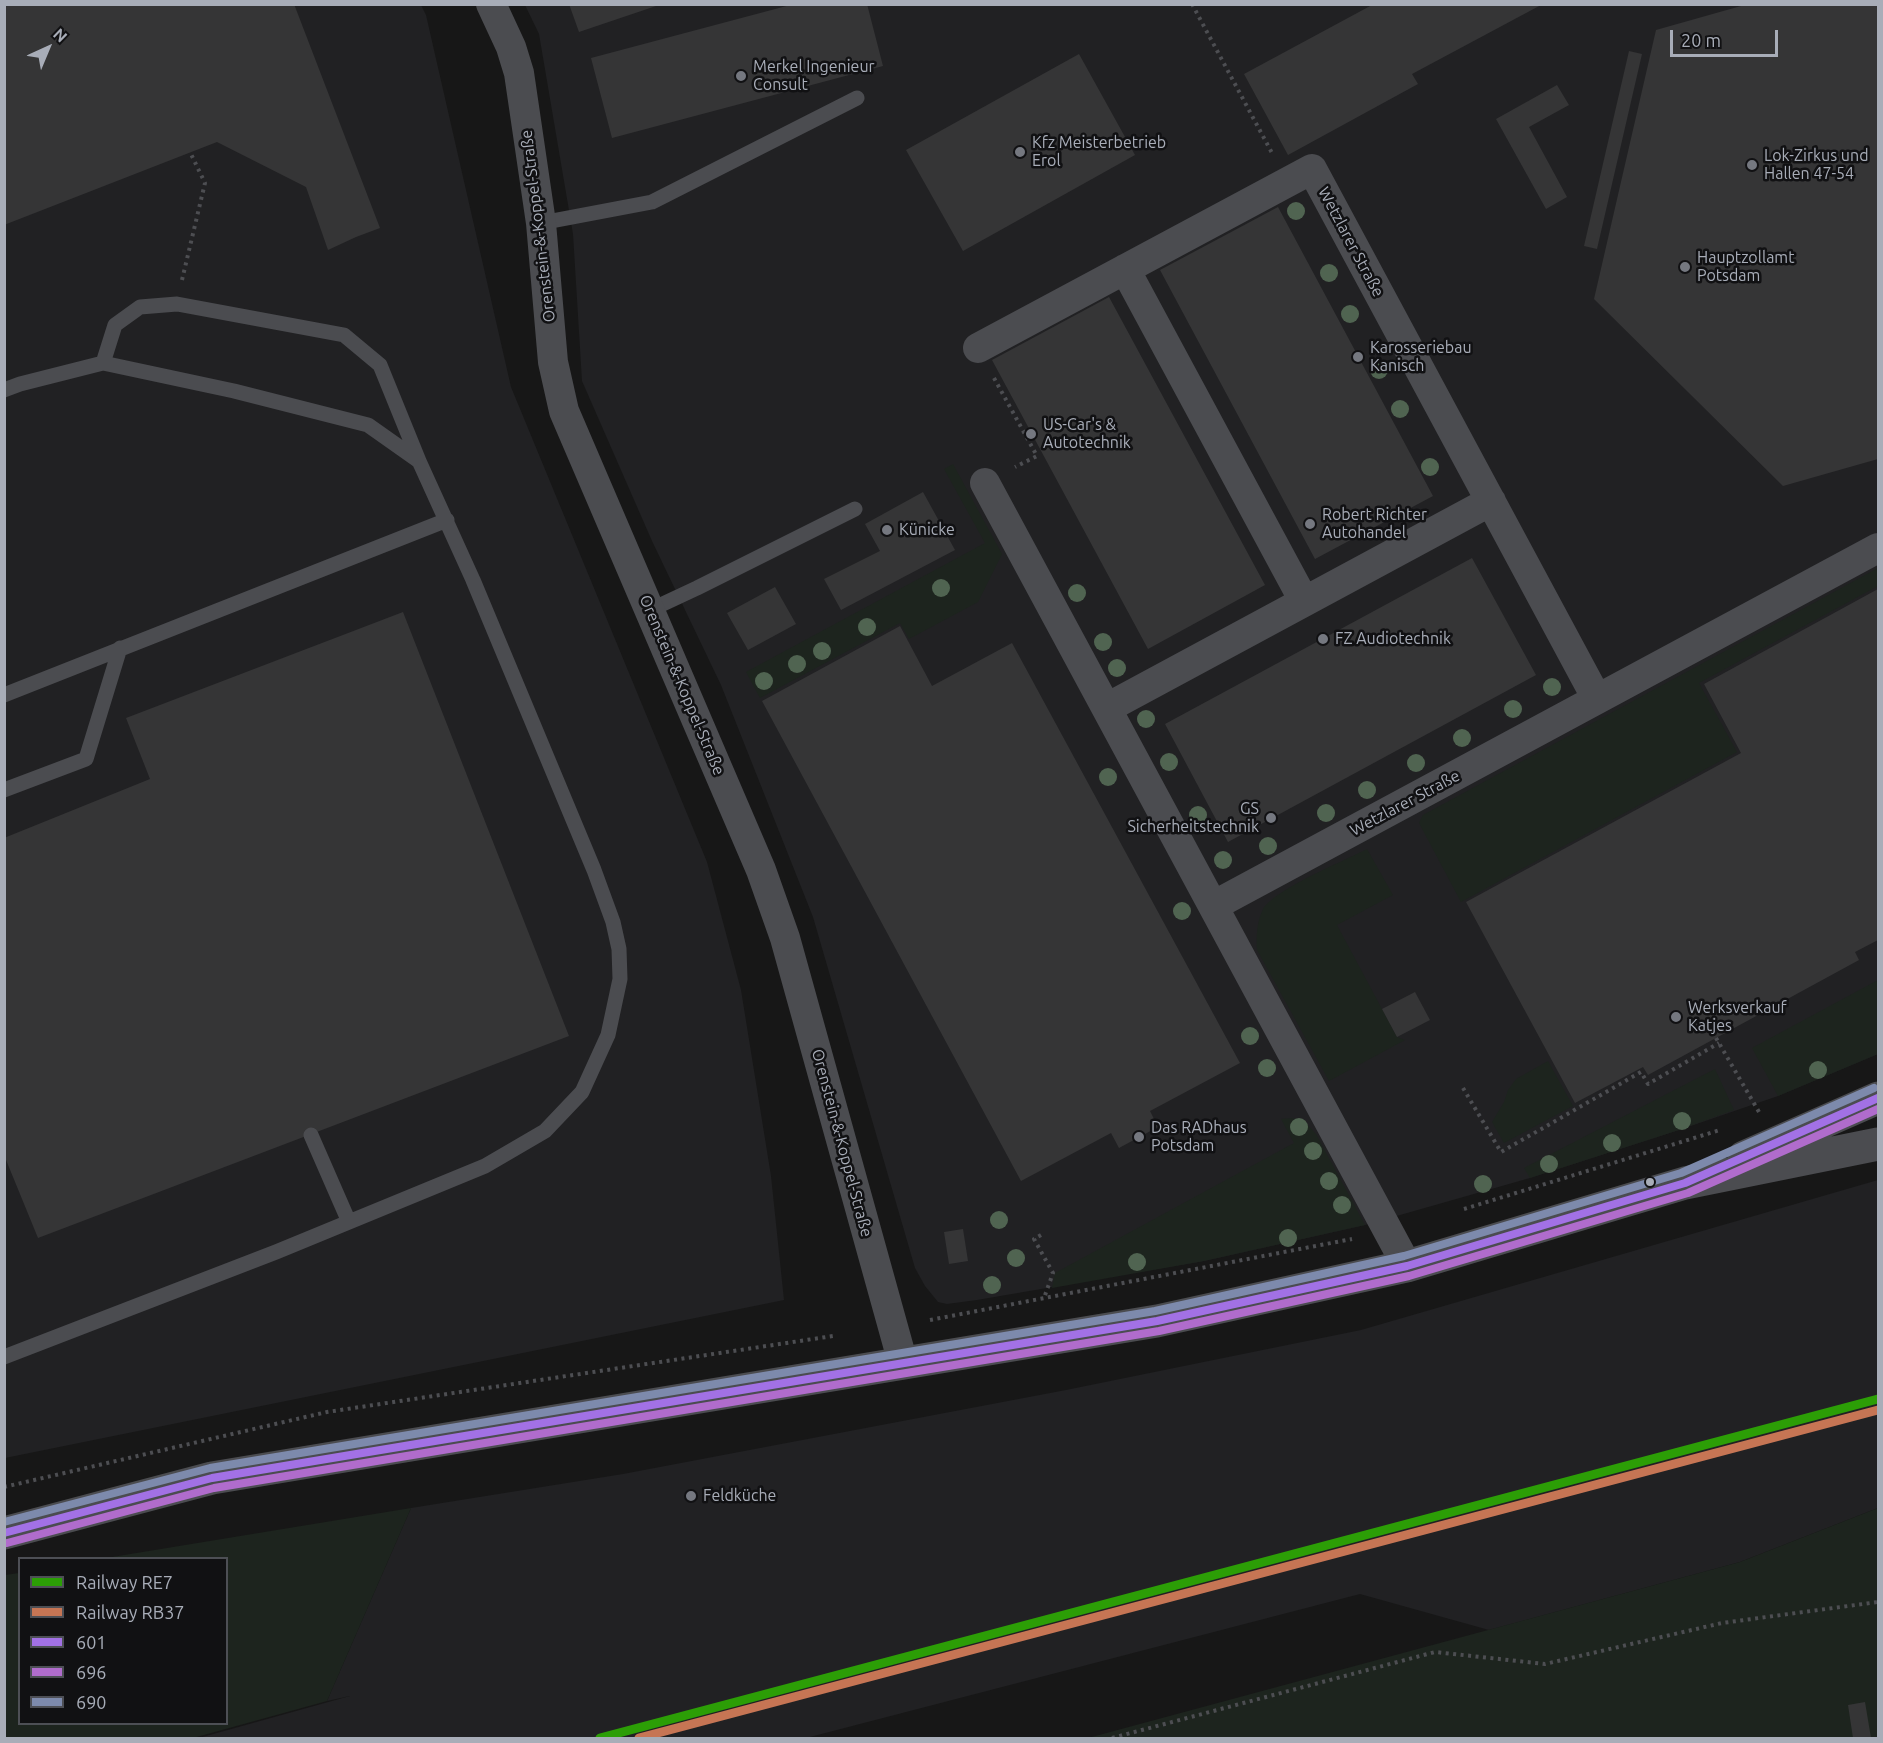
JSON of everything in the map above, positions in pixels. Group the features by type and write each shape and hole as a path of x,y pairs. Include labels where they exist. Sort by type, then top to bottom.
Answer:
{"street":[{"name":"Orenstein-&-Koppel-Straße","path":"491,4 511,46 519,73 541,223 553,362 564,411 761,870 785,938 903,1363"},
{"name":"Wetzlarer Straße","path":"978,348 1312,169 1598,699"},
{"path":"1125,269 1304,601"},
{"path":"985,483 1407,1266"},
{"path":"1107,708 1491,501"},
{"name":"Wetzlarer Straße","path":"1213,906 1878,548"},
{"path":"1685,1183 1878,1098"},
{"path":"4,1533 212,1478 1157,1321 1407,1266 1685,1183 1878,1144"}],"lane":[{"path":"541,223 652,202 856,98"},
{"path":"4,1357 276,1252 485,1166 544,1131 582,1092 608,1035 620,979 619,949 613,922 594,870 380,365 344,335 177,304 140,307 115,325 103,363"},
{"path":"4,390 103,363 234,391 368,425 419,461"},
{"path":"650,610 855,509"},
{"path":"4,695 447,520"},
{"path":"4,790 87,759 120,648"},
{"path":"311,1135 349,1222"}],"path":[{"path":"1192,4 1276,162"},
{"path":"177,304 205,183 190,152"},
{"path":"978,348 1036,456 985,483"},
{"path":"1716,1038 1762,1118"},
{"path":"1463,1088 1501,1152 1641,1072 1648,1084 1719,1043"},
{"path":"1458,1211 1729,1128"},
{"path":"892,1327 1389,1232"},
{"path":"1041,1235 1034,1239 1053,1274 1044,1298"},
{"path":"4,1487 327,1412 833,1336"},
{"path":"1112,1738 1435,1652 1545,1664 1722,1623 1878,1602"}],"shaded area":[{"path":"5,5 421,5 426,15 511,387 707,862 741,990 771,1176 784,1300 5,1458"},
{"path":"525,5 1878,5 1878,1054 1778,1096 1679,1130 1530,1178 1365,1225 1204,1261 977,1300 947,1304 938,1302 925,1286 915,1268 813,917 721,685 652,541 582,381 573,234 539,34"},
{"path":"953,464 1002,554 978,602 909,639 900,623 760,698 746,672 985,543 944,469"},
{"path":"1878,568 1878,586 1699,683 1737,752 1461,902 1419,823 1423,815"},
{"path":"1367,849 1393,895 1337,925 1397,1037 1405,1040 1329,1081 1257,950 1258,924 1263,909 1281,893"},
{"path":"1878,980 1878,1054 1778,1096 1752,1048"},
{"path":"1548,1061 1573,1106 1504,1143 1492,1122 1508,1090 1516,1079"},
{"path":"1715,1069 1734,1110 1530,1178 1524,1168"},
{"path":"1292,1118 1305,1122 1316,1134 1365,1225 1204,1261 1052,1288 1055,1273 1294,1143 1281,1119"},
{"path":"1878,1180 1878,1508 1740,1562 1489,1630 1360,1594 806,1738 199,1738 350,1696 327,1701 411,1508 623,1474 1066,1390 1361,1330"},
{"path":"411,1508 327,1701 193,1738 5,1738 5,1575 18,1573 18,1725 228,1725 228,1557 112,1557"},
{"path":"1878,1508 1878,1738 1088,1738 1740,1562"}],"building":[{"path":"4,4 294,4 380,228 328,250 306,187 217,142 4,225"},
{"path":"569,4 659,4 659,5 579,32"},
{"path":"794,4 867,4 883,66 612,138 591,58"},
{"name":"Lok-Zirkus und Hallen 47-54","path":"1748,4 1878,4 1878,459 1783,486 1594,299 1656,30"},
{"path":"1372,5 1541,5 1412,74 1418,84 1288,155 1244,74"},
{"path":"1629,51 1642,54 1597,249 1584,246"},
{"name":"Kfz Meisterbetrieb Erol","path":"1079,54 1135,155 963,251 906,150"},
{"path":"1557,85 1569,105 1529,127 1567,197 1546,209 1496,119"},
{"path":"1278,207 1433,496 1315,559 1160,270"},
{"path":"1109,297 1265,585 1148,649 992,360"},
{"path":"923,492 955,550 841,610 824,579 880,551 865,524"},
{"path":"1472,558 1536,675 1228,842 1165,724"},
{"path":"775,587 796,624 748,650 727,613"},
{"path":"1878,589 1878,940 1855,952 1859,960 1648,1075 1643,1067 1575,1103 1466,902 1741,753 1704,684"},
{"path":"403,612 569,1036 38,1238 4,1155 4,838 150,779 126,718"},
{"path":"900,626 932,686 1012,643 1240,1063 1150,1111 1158,1127 1119,1148 1111,1133 1021,1181 762,701"},
{"path":"1415,992 1430,1020 1397,1037 1382,1009"},
{"path":"963,1229 968,1261 949,1264 944,1232"},
{"path":"1865,1702 1871,1738 1853,1738 1848,1705"}],"rail line":[{"name":"RE7","path":"600,1738 1878,1399"},
{"name":"RB37","path":"639,1738 1878,1410"}],"transit line":[{"name":"690","path":"4,1522 210,1468 1155,1311 1404,1256 1681,1173 1874,1088"},
{"name":"601","path":"4,1533 212,1478 1157,1321 1407,1266 1685,1183 1878,1098"},
{"name":"696","path":"7,1543 214,1488 1159,1331 1409,1276 1688,1193 1878,1109"}],"place":[{"name":"Merkel Ingenieur Consult","path":"741,76"},
{"name":"Kfz Meisterbetrieb Erol","path":"1020,152"},
{"name":"Lok-Zirkus und Hallen 47-54","path":"1752,165"},
{"name":"Hauptzollamt Potsdam","path":"1685,267"},
{"name":"Karosseriebau Kanisch","path":"1358,357"},
{"name":"US-Car's & Autotechnik","path":"1031,434"},
{"name":"Robert Richter Autohandel","path":"1310,524"},
{"name":"Künicke","path":"887,530"},
{"name":"FZ Audiotechnik","path":"1323,639"},
{"name":"GS Sicherheitstechnik","path":"1271,818"},
{"name":"Werksverkauf Katjes","path":"1676,1017"},
{"name":"Das RADhaus Potsdam","path":"1139,1137"},
{"name":"Feldküche","path":"691,1496"}]}
